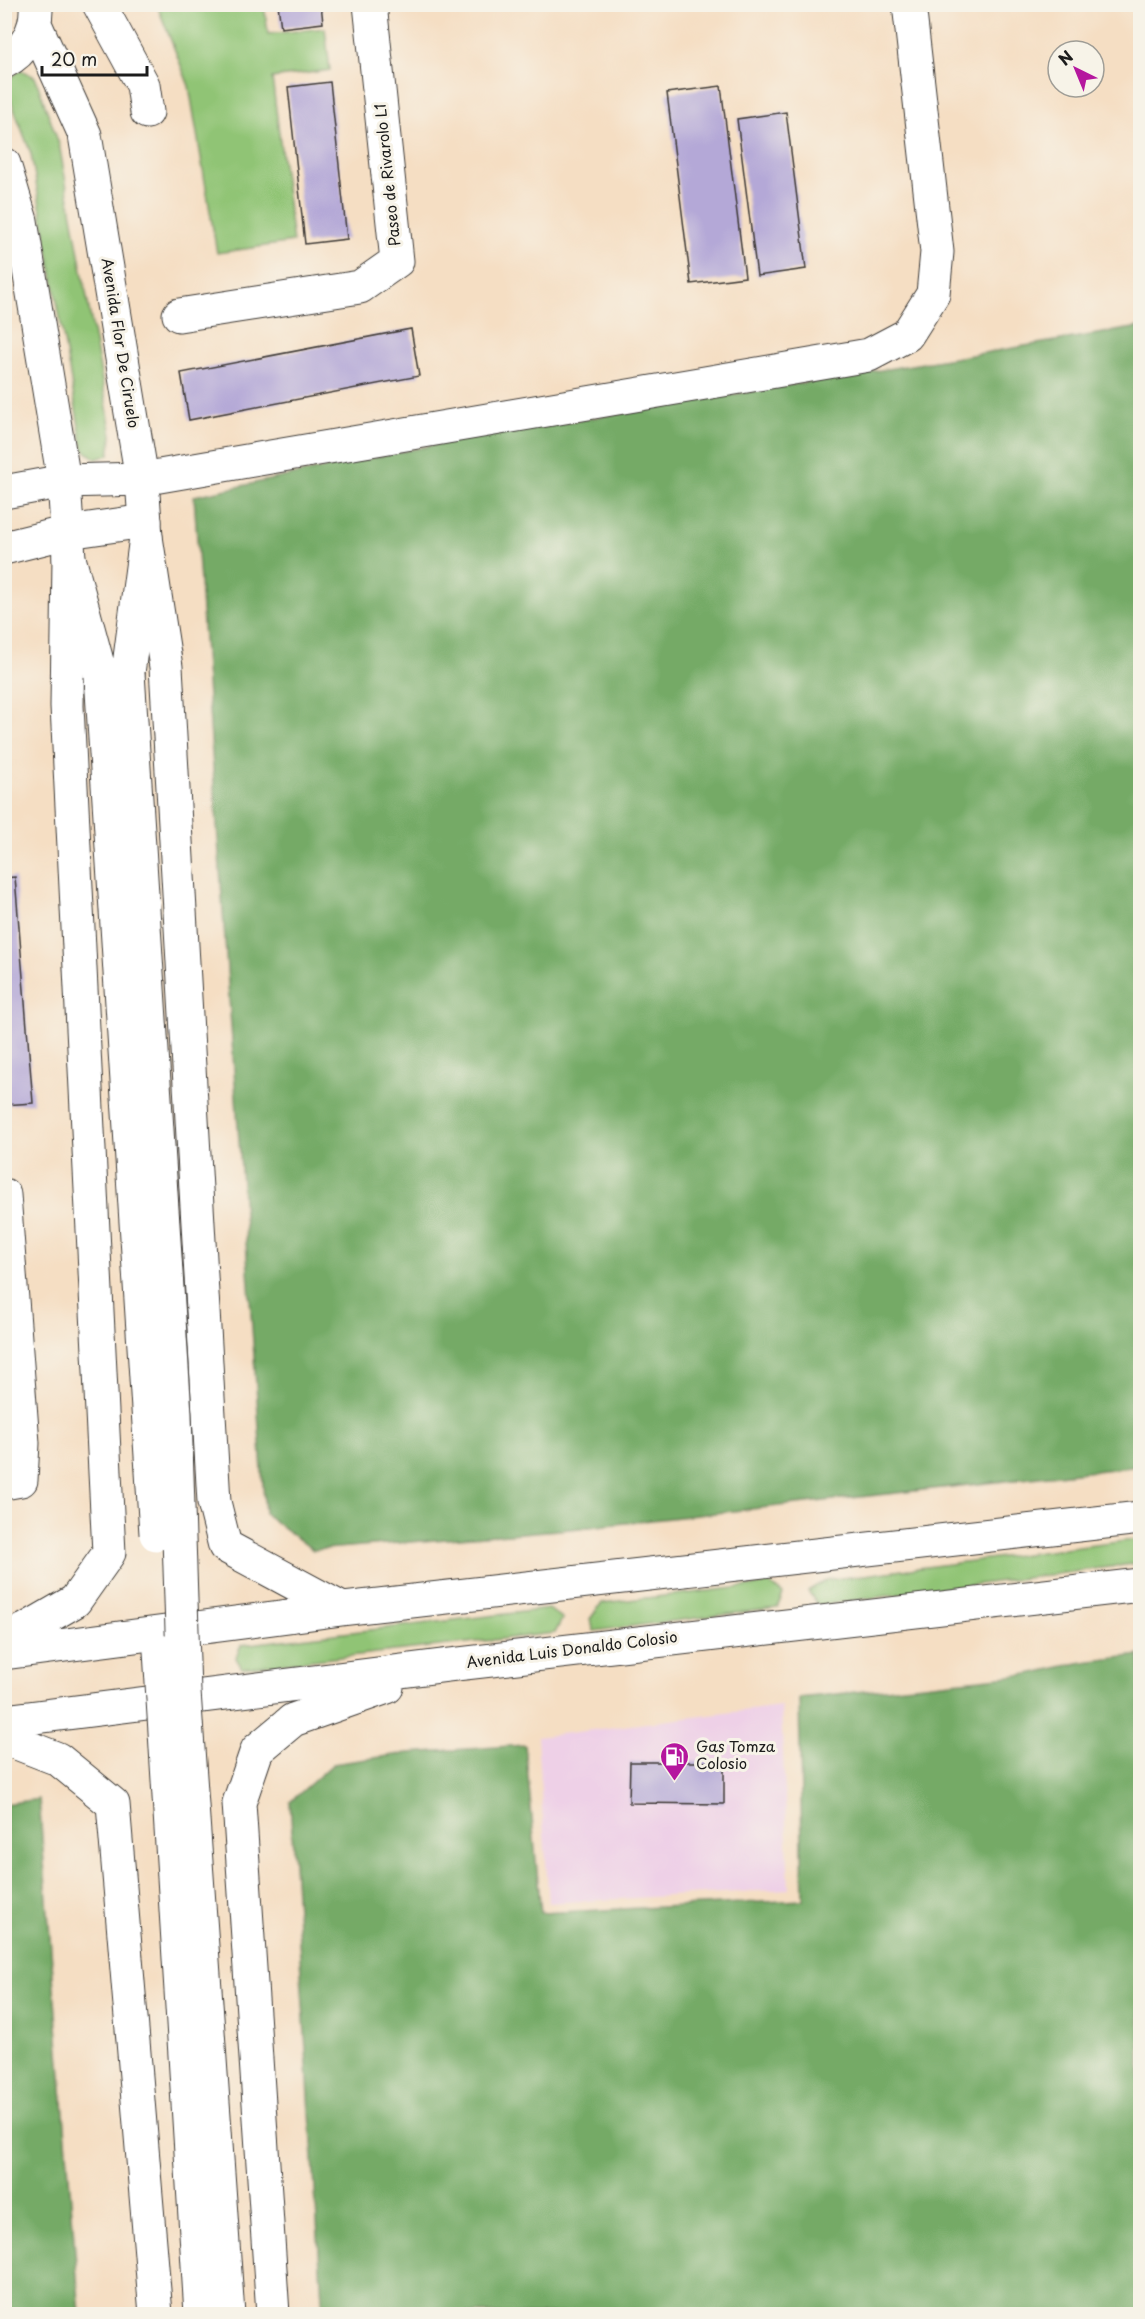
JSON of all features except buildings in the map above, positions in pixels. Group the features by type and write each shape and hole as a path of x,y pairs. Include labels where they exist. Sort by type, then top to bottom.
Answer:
{"main road":[{"path":"99,4 142,85 147,112"},
{"name":"Paseo de Rivarolo L1","path":"179,315 360,286 397,261 370,4"},
{"path":"4,492 64,481 142,479 869,355 907,335 933,294 937,252 909,4"},
{"path":"4,62 23,47 36,14"},
{"name":"Avenida Flor De Ciruelo","path":"36,14 85,135 142,479 146,529 114,674"},
{"path":"4,164 21,221 64,481 69,545 67,706 109,1553 75,1601 25,1630 4,1638"},
{"path":"4,548 69,545 146,529 166,667 214,1502 225,1546 342,1609"},
{"path":"69,545 114,674 175,1414 184,1692 228,2314"},
{"path":"114,674 162,1698 201,2314"},
{"path":"4,1195 23,1443 21,1480 4,1483"},
{"path":"4,1653 342,1609 1140,1518"},
{"name":"Avenida Luis Donaldo Colosio","path":"4,1721 449,1665 1140,1585"},
{"path":"273,2314 239,1803 257,1750 293,1720 449,1665"},
{"path":"4,1738 57,1759 113,1804 156,2314"}],"shaded area":[{"path":"781,1706 789,1889 549,1903 537,1737"}],"green space":[{"path":"157,5 264,5 268,34 325,28 330,70 272,78 293,242 217,253 189,86"},
{"path":"21,70 35,77 59,144 112,435 109,455 96,459 83,449 31,154 8,93 8,80"},
{"path":"1140,327 1140,1466 571,1529 313,1550 265,1514 194,496 452,441"},
{"path":"1140,1539 1140,1563 818,1605 808,1591 826,1580"},
{"path":"770,1584 783,1594 777,1608 594,1631 590,1619 602,1603"},
{"path":"549,1609 562,1619 555,1633 242,1668 236,1658 241,1645"},
{"path":"1140,1655 1140,2314 323,2314 290,1802 333,1764 408,1753 525,1745 541,1913 803,1900 799,1698 1029,1674 1083,1662"},
{"path":"39,1799 80,2314 5,2314 5,1804"}],"place":[{"name":"Gas Tomza Colosio","path":"675,1782"}]}
